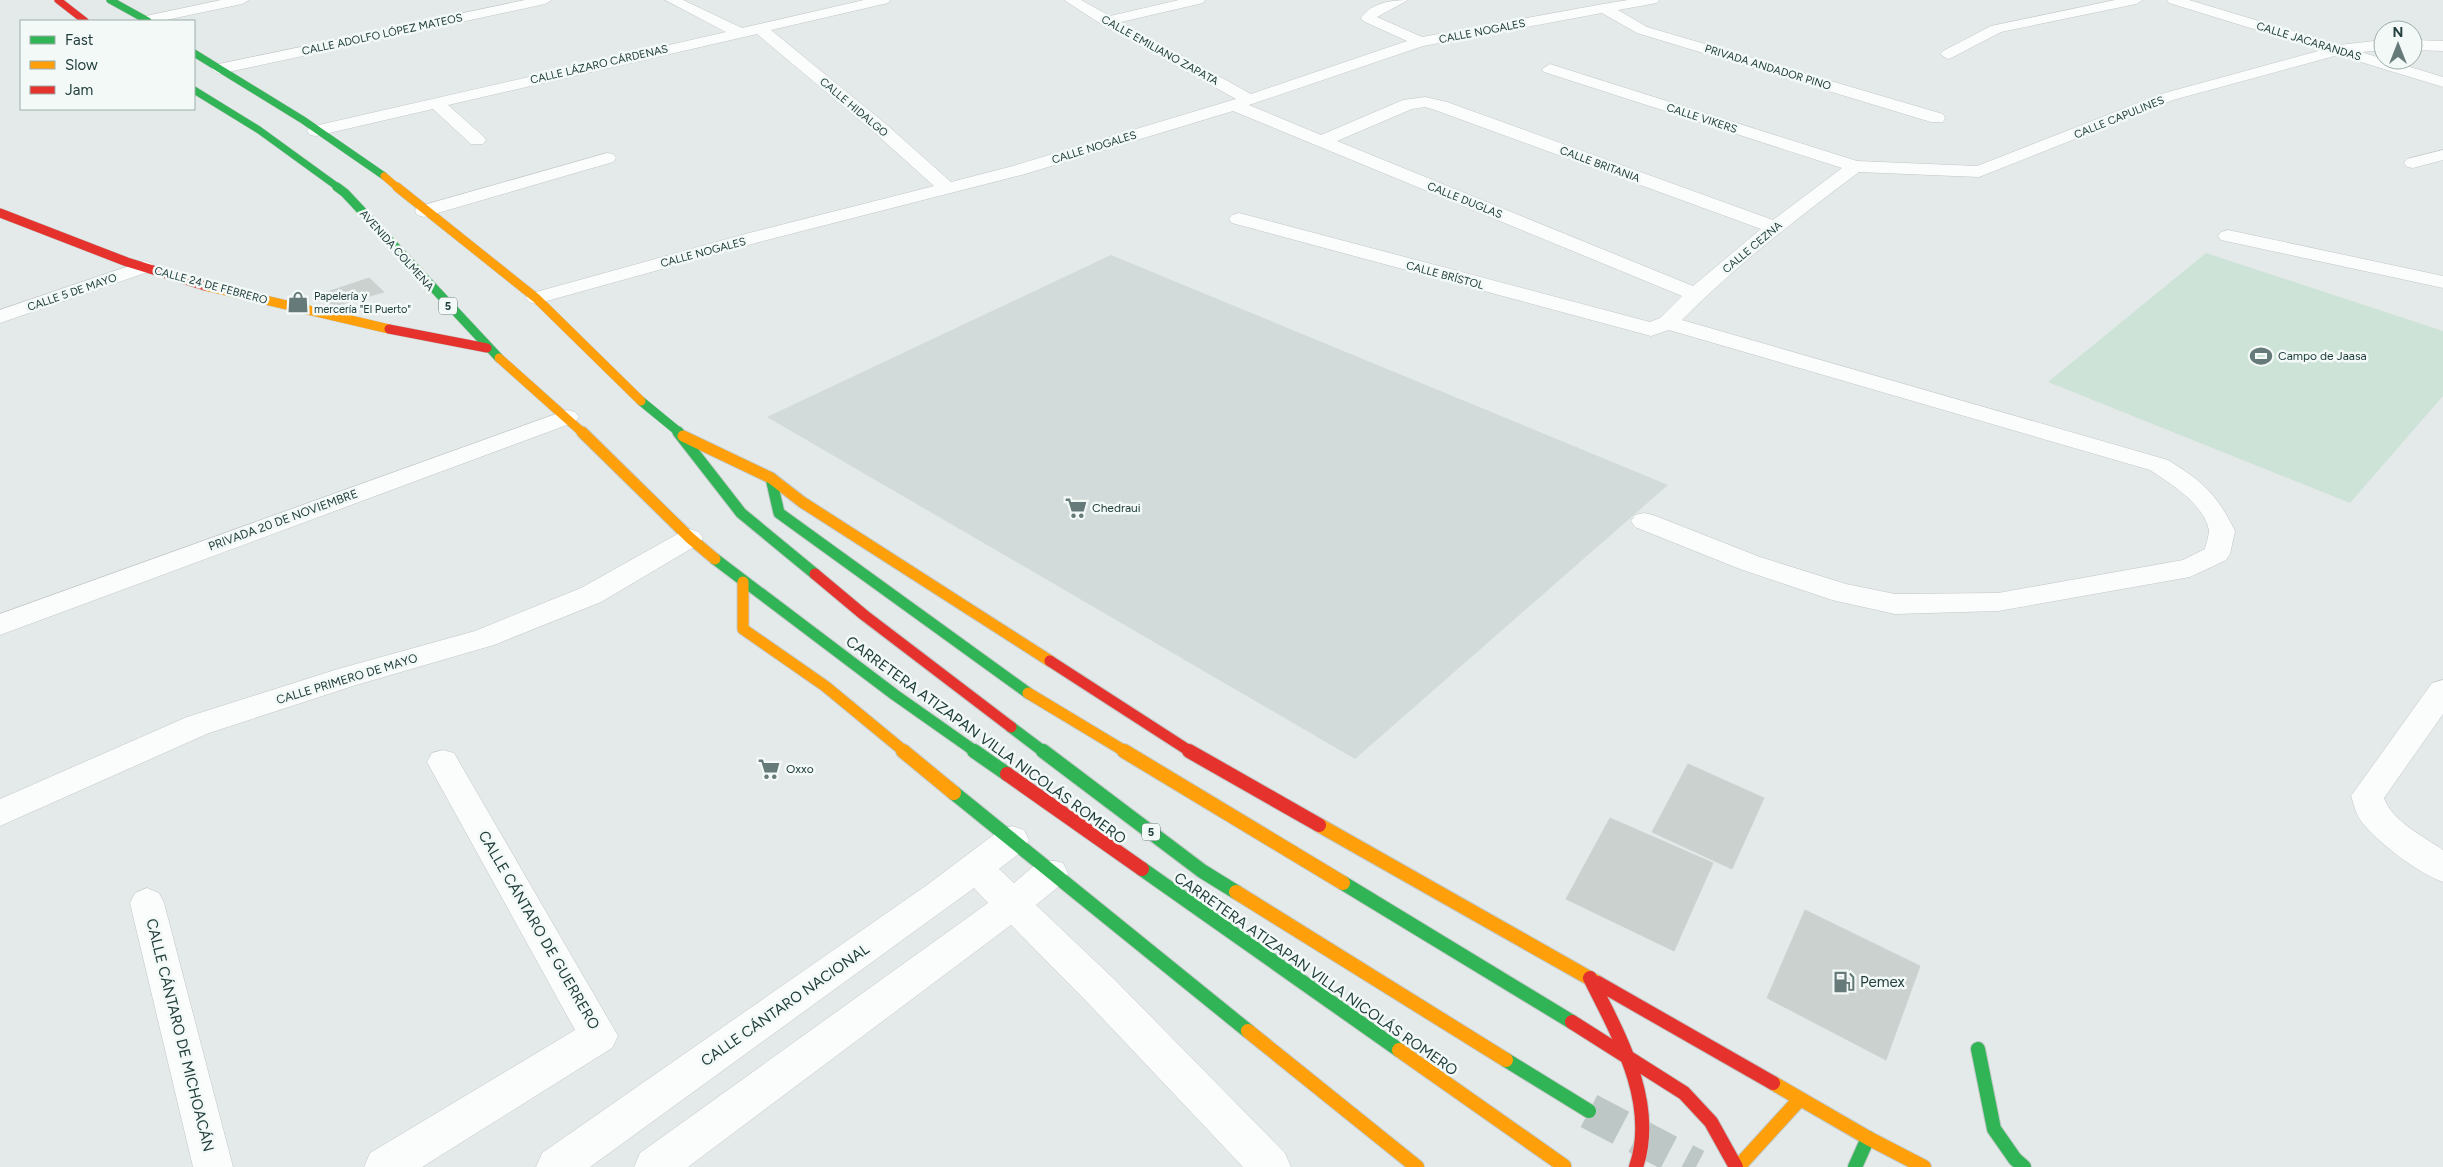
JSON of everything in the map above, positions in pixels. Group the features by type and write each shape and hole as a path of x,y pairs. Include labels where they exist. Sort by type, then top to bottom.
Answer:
{"main road":[{"path":"58,0 84,20"},
{"path":"110,0 145,20"},
{"name":"5","path":"195,54 303,120 316,131 388,179 424,212 536,298 614,372 638,398 683,436"},
{"name":"AVENIDA COLMENA","path":"195,91 259,130 345,193 487,348 567,417 690,538"},
{"name":"CALLE 24 DE FEBRERO","path":"0,213 144,267 236,293 362,324 487,348"},
{"path":"683,436 771,478 810,507 1213,766 1590,978 1868,1138 1924,1167"},
{"name":"CARRETERA ATIZAPAN VILLA NICOLÁS ROMERO","path":"683,436 741,513 864,615 1202,871 1589,1111"},
{"path":"771,478 779,514 1018,686 1623,1053 1684,1094 1711,1122 1737,1167 1800,1099"},
{"name":"CARRETERA ATIZAPAN VILLA NICOLÁS ROMERO","path":"690,538 743,582 895,695 1564,1166"},
{"path":"743,582 743,629 826,686 1051,873 1417,1167"},
{"path":"1590,978 1616,1028 1641,1103 1642,1155 1636,1167"},
{"path":"1978,1049 1994,1129 2015,1159 2024,1167"},
{"path":"1855,1167 1868,1138"}],"street":[{"path":"152,20 242,0"},
{"name":"CALLE ADOLFO LÓPEZ MATEOS","path":"219,69 545,0"},
{"path":"672,0 739,32"},
{"name":"CALLE LÁZARO CÁRDENAS","path":"316,131 883,0"},
{"name":"CALLE EMILIANO ZAPATA","path":"1071,0 1241,102"},
{"path":"1106,21 1198,0"},
{"name":"CALLE NOGALES","path":"536,298 1019,170 1241,102 1420,42 1652,0"},
{"path":"1948,54 1996,29 2136,0"},
{"name":"CALLE JACARANDAS","path":"2174,0 2443,82"},
{"path":"1391,1 1368,18 1420,42"},
{"name":"PRIVADA ANDADOR PINO","path":"1603,8 1642,30 1937,118"},
{"name":"CALLE HIDALGO","path":"759,28 880,129 947,188"},
{"path":"2423,45 2443,46"},
{"name":"CALLE CAPULINES","path":"1855,166 1979,172 2167,97 2339,50 2373,46"},
{"name":"CALLE VIKERS","path":"1550,70 1855,166"},
{"path":"435,102 477,140"},
{"name":"CALLE DUGLAS","path":"1241,102 1321,141 1696,294"},
{"name":"CALLE BRITANIA","path":"1321,141 1409,104 1424,102 1441,106 1775,227"},
{"path":"2413,164 2443,155"},
{"path":"424,212 607,158"},
{"name":"CALLE CEZNA","path":"1660,326 1775,227 1855,166"},
{"name":"CALLE BRÍSTOL","path":"1239,219 1660,326 2159,465 2189,484 2211,509 2222,531 2218,554 2190,568 1998,602 1895,604 1842,593 1750,563 1644,521"},
{"path":"2228,236 2443,282"},
{"name":"CALLE 5 DE MAYO","path":"0,317 144,267"},
{"name":"PRIVADA 20 DE NOVIEMBRE","path":"0,625 567,417"},
{"name":"CALLE PRIMERO DE MAYO","path":"0,813 198,725 348,677 484,638 591,595 690,538"},
{"path":"2443,691 2367,796 2372,811 2387,828 2443,868"},
{"name":"CALLE CÁNTARO DE GUERRERO","path":"384,1167 599,1036 443,762"},
{"name":"CALLE CÁNTARO NACIONAL","path":"556,1167 939,895 1012,840"},
{"path":"975,867 1101,991 1271,1167"},
{"path":"654,1167 1051,873"},
{"name":"CALLE CÁNTARO DE MICHOACÁN","path":"147,902 213,1167"}],"shaded area":[{"path":"1111,255 1668,485 1355,759 767,417"}],"green space":[{"name":"Campo de Jaasa","path":"2206,253 2443,331 2443,396 2350,503 2048,382"}],"building":[{"path":"369,278 384,292 339,305 324,303 315,296"},
{"path":"1688,764 1764,798 1732,869 1652,832"},
{"path":"1610,818 1713,863 1674,951 1566,899"},
{"name":"Pemex","path":"1805,910 1920,966 1886,1060 1767,998"}],"tunnel":[{"path":"1589,1111 1696,1167"}],"traffic: fast":[{"path":"110,0 146,20"},
{"path":"195,54 303,120 384,176"},
{"path":"195,91 259,130 345,193 499,358"},
{"path":"641,401 683,436 741,513 815,574"},
{"path":"771,478 779,513 1028,693"},
{"path":"715,559 895,695 1007,774"},
{"path":"1011,727 1202,871 1236,892"},
{"path":"954,793 1248,1031"},
{"path":"1142,869 1399,1050"},
{"path":"1343,883 1572,1022"},
{"path":"1978,1049 1994,1129 2015,1159 2024,1167"},
{"path":"1506,1060 1589,1111"},
{"path":"1855,1167 1868,1138"}],"traffic: slow":[{"path":"384,176 424,211 536,298 641,401"},
{"path":"205,286 389,329"},
{"path":"499,358 567,417 690,538 715,559"},
{"path":"683,436 771,478 802,502 1050,661"},
{"path":"743,582 743,629 825,686 954,793"},
{"path":"1028,693 1343,883"},
{"path":"1319,825 1598,983"},
{"path":"1236,892 1506,1060"},
{"path":"1248,1031 1417,1167"},
{"path":"1399,1050 1564,1166"},
{"path":"1773,1083 1868,1138 1924,1167"},
{"path":"1738,1167 1800,1099"}],"traffic: jam":[{"path":"58,0 84,20"},
{"path":"0,213 127,262 205,286"},
{"path":"389,329 487,348"},
{"path":"815,574 864,615 1011,727"},
{"path":"1050,661 1213,766 1319,825"},
{"path":"1007,774 1142,869"},
{"path":"1590,978 1621,1045 1639,1098 1643,1124 1643,1147 1636,1167"},
{"path":"1598,983 1773,1083"},
{"path":"1572,1022 1684,1093 1711,1122 1736,1167"}],"place":[{"name":"Papelería y mercería \"El Puerto\"","path":"298,302"},
{"name":"Campo de Jaasa","path":"2261,356"},
{"name":"Chedraui","path":"1076,508"},
{"name":"Oxxo","path":"769,769"},
{"name":"Pemex","path":"1844,982"}]}
